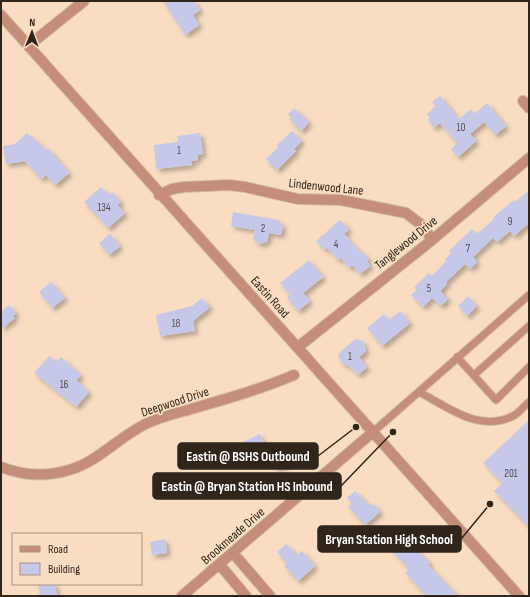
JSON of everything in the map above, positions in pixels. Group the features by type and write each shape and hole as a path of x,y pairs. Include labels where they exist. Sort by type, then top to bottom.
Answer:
{"street":[{"path":"28,46 84,1"},
{"name":"Eastin Road","path":"1,15 519,596"},
{"name":"Tanglewood Drive","path":"298,347 432,240 529,158"},
{"name":"Lindenwood Lane","path":"159,194 172,189 184,187 229,185 245,187 298,199 341,200 406,213 423,226 432,240"},
{"name":"Deepwood Drive","path":"1,467 12,471 40,476 71,470 90,461 122,438 151,422 272,385 294,375"},
{"name":"Brookmeade Drive","path":"182,596 233,554 373,432"},
{"path":"233,554 270,596"},
{"path":"220,565 246,596"}],"lane":[{"path":"373,432 529,295"},
{"path":"474,375 529,326"},
{"path":"457,357 496,400 529,367"},
{"path":"419,392 471,420 492,422 514,416 529,402"}],"building":[{"path":"163,1 194,1 200,10 193,15 199,25 185,35"},
{"path":"440,96 459,119 471,109 474,114 487,103 506,126 495,135 484,122 470,134 476,141 458,157 451,149 457,143 440,123 434,128 428,120 430,118 427,114 436,106 432,102"},
{"path":"294,108 309,122 301,131 289,119 291,117 288,114"},
{"path":"292,131 302,141 294,149 296,151 277,170 266,159 278,147 277,145"},
{"path":"27,133 43,147 48,150 49,149 69,173 55,185 46,175 41,179 25,161 6,164 3,146 15,144"},
{"path":"200,133 203,154 198,155 198,160 191,161 192,165 156,169 154,145 178,142 177,136"},
{"path":"101,187 109,195 112,192 121,202 117,205 125,213 108,228 84,202"},
{"path":"529,190 529,223 514,236 510,231 497,242 493,238 473,257 477,262 470,269 465,264 446,282 447,284 440,291 448,299 441,306 432,298 423,307 411,295 417,290 414,287 429,273 432,276 446,261 445,259 451,253 449,251 472,229 477,234 494,219 493,218 497,214"},
{"path":"233,212 278,220 283,226 281,235 269,233 267,242 259,244 253,239 255,230 231,226"},
{"path":"340,220 349,229 344,234 362,254 363,252 369,259 367,261 370,266 360,274 352,265 349,268 341,258 338,260 327,248 325,250 316,241"},
{"path":"110,234 120,246 109,255 99,243"},
{"path":"309,260 323,277 303,293 310,301 298,311 287,298 290,295 280,283"},
{"path":"51,282 65,298 52,308 39,292"},
{"path":"468,296 477,306 467,316 458,306"},
{"path":"202,298 210,307 193,321 195,331 160,336 156,315 192,306"},
{"path":"9,305 16,313 13,316 15,318 1,329 1,312"},
{"path":"400,311 410,323 382,346 367,328 384,314 389,320"},
{"path":"355,339 363,341 366,351 359,357 367,367 358,375 349,366 341,363 338,354"},
{"path":"49,356 56,362 61,357 81,375 76,380 89,392 76,407 34,373"},
{"path":"529,420 529,527 494,491 502,483 483,463"},
{"path":"260,434 267,451 250,458 243,442"},
{"path":"282,453 286,465 276,469 271,458"},
{"path":"355,491 368,504 369,503 372,506 374,504 380,512 365,525 348,507 352,503 347,498"},
{"path":"399,532 430,563 428,565 458,596 427,596 405,573 408,570 407,567 386,544"},
{"path":"165,539 167,553 152,555 150,542"},
{"path":"286,544 297,555 302,551 315,566 298,581 284,566 287,563 277,552"},
{"path":"38,585 55,585 57,595 40,596"}],"place":[{"name":"Eastin @ BSHS Outbound","path":"356,427"},
{"name":"Eastin @ Bryan Station HS Inbound","path":"393,432"},
{"name":"Bryan Station High School","path":"490,504"}]}
